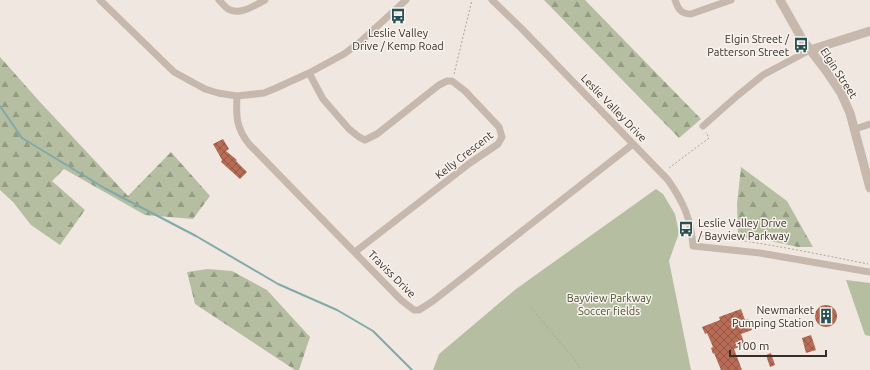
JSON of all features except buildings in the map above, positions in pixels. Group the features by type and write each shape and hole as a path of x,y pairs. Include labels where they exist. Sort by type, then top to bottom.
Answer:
{"street":[{"path":"219,0 228,9 236,12 244,10 265,0"},
{"name":"Leslie Valley Drive","path":"492,0 668,180 680,197 686,210 690,224 693,246 760,253 870,272"},
{"path":"675,0 681,12 691,14 731,0"},
{"name":"Elgin Street","path":"780,0 802,40 827,72 841,94 855,128 870,188"},
{"path":"102,1 174,72 205,89 237,96 264,93 309,73 344,54 360,42 404,1"},
{"path":"703,126 763,75 810,50 870,31"},
{"path":"309,73 323,99 349,129 359,137 366,140 377,134 439,85 452,80"},
{"name":"Kelly Crescent","path":"355,252 470,163 501,141 502,137 498,127 465,91 452,80"},
{"name":"Traviss Drive","path":"237,96 236,115 238,128 248,144 406,305 414,310 419,310 433,301 633,144"},
{"path":"855,128 870,124"}],"path":[{"path":"452,80 472,0"},
{"path":"669,168 709,138 703,126"},
{"path":"701,236 727,238 781,247 870,265"},
{"path":"531,308 575,360 580,370"}],"green space":[{"path":"544,0 585,0 701,119 679,138"},
{"path":"0,57 128,196 171,152 210,196 193,219 145,215 64,169 52,181 85,210 60,245 31,225 13,202 0,190"},
{"path":"741,167 787,201 813,247 798,247 761,239 738,237 737,204"},
{"name":"Bayview Parkway Soccer fields","path":"656,189 663,194 675,214 679,233 669,261 691,370 433,370 439,354 516,289"},
{"path":"208,269 232,271 267,290 310,337 299,370 295,370 195,304 187,272"},
{"path":"846,280 870,283 870,336 865,335"}],"waterway":[{"path":"0,106 22,138 106,189 196,236 278,284 337,310 373,331 412,370"}],"place":[{"name":"Leslie Valley Drive / Kemp Road","path":"398,16"},
{"name":"Elgin Street / Patterson Street","path":"801,45"},
{"name":"Leslie Valley Drive / Bayview Parkway","path":"686,229"},
{"name":"Newmarket Pumping Station","path":"826,316"}]}
